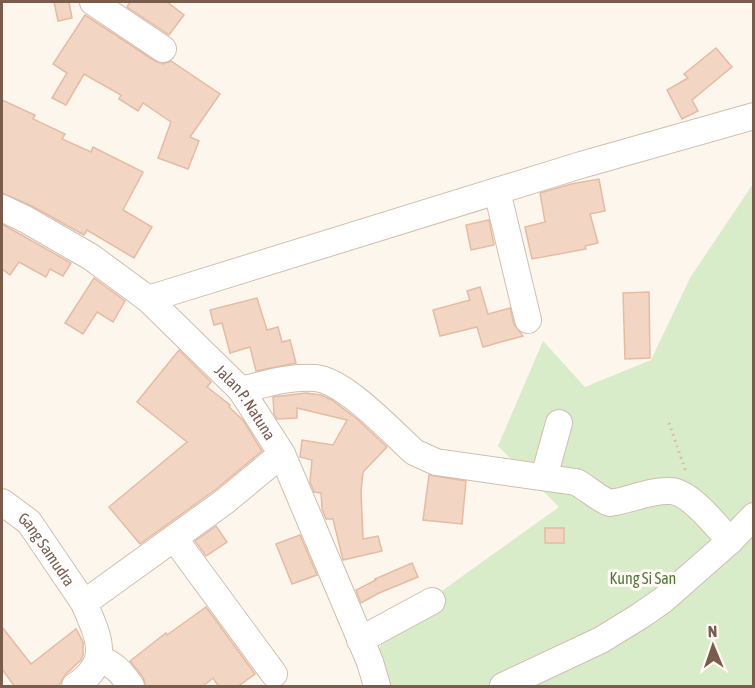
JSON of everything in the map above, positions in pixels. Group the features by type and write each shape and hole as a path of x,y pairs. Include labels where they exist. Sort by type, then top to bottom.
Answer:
{"street":[{"path":"93,2 163,49"},
{"path":"148,299 497,191 753,116"},
{"path":"497,191 528,320"},
{"name":"Jalan P. Natuna","path":"2,208 91,257 148,299 242,390 282,454 370,662 377,687"},
{"path":"242,390 299,379 327,380 363,406 414,452 423,457 436,462 576,482 610,503 660,492 679,492 698,506 730,541"},
{"path":"544,477 560,423"},
{"path":"84,603 224,502 282,454"},
{"name":"Gang Samudra","path":"2,502 28,522 84,603 98,641 100,659"},
{"path":"503,687 601,640 640,616 663,600 730,541 753,516"},
{"path":"174,538 274,674"},
{"path":"360,640 432,601"},
{"path":"75,687 93,674 100,659 118,668 131,687"}],"path":[{"path":"669,423 687,475"}],"green space":[{"name":"Kung Si San","path":"753,184 753,686 365,686 386,631 559,507 498,446 543,341 585,387 651,360 690,278"}],"building":[{"path":"54,2 69,2 72,18 58,21"},
{"path":"130,2 167,2 184,15 169,35 127,7"},
{"path":"85,15 155,61 163,64 171,61 220,94 190,137 199,141 188,169 158,158 171,122 143,103 138,111 119,99 121,95 84,74 66,105 52,98 67,73 53,64"},
{"path":"716,48 732,67 692,100 698,111 682,119 667,90 688,78 684,74"},
{"path":"2,100 35,115 33,119 65,134 62,139 91,152 93,147 143,172 123,210 152,227 134,258 87,230 84,235 32,206 2,193"},
{"path":"599,179 605,211 590,214 598,243 585,246 586,249 532,259 525,227 545,222 540,193"},
{"path":"489,220 494,245 471,250 466,225"},
{"path":"2,224 71,263 63,276 50,269 46,277 19,262 10,275 2,269"},
{"path":"94,278 125,301 113,322 97,312 83,334 65,323"},
{"path":"480,287 488,314 510,308 514,324 523,336 483,347 477,327 440,336 433,310 470,300 467,291"},
{"path":"649,292 650,358 625,359 623,293"},
{"path":"257,298 267,330 278,327 282,342 290,340 296,363 256,371 250,347 230,353 222,323 214,325 210,310"},
{"path":"179,350 211,382 207,387 230,405 229,407 243,420 262,451 215,490 140,544 109,507 187,442 137,402"},
{"path":"306,393 321,395 332,400 387,447 363,472 361,492 363,539 378,536 382,551 343,560 333,519 326,519 322,509 321,493 314,492 310,482 312,460 300,457 302,440 333,445 347,420 297,408 297,418 277,419 274,414 273,397"},
{"path":"429,475 466,481 462,524 423,520"},
{"path":"216,526 227,542 206,556 195,541"},
{"path":"545,528 564,528 564,543 545,543"},
{"path":"300,535 317,575 292,584 276,544"},
{"path":"412,563 418,577 361,603 356,590"},
{"path":"206,607 255,674 237,687 219,687 213,678 202,687 146,687 143,677 130,661 166,633 167,635"},
{"path":"2,627 31,664 76,629 83,642 83,655 81,660 65,675 58,687 15,687 2,669"}]}
